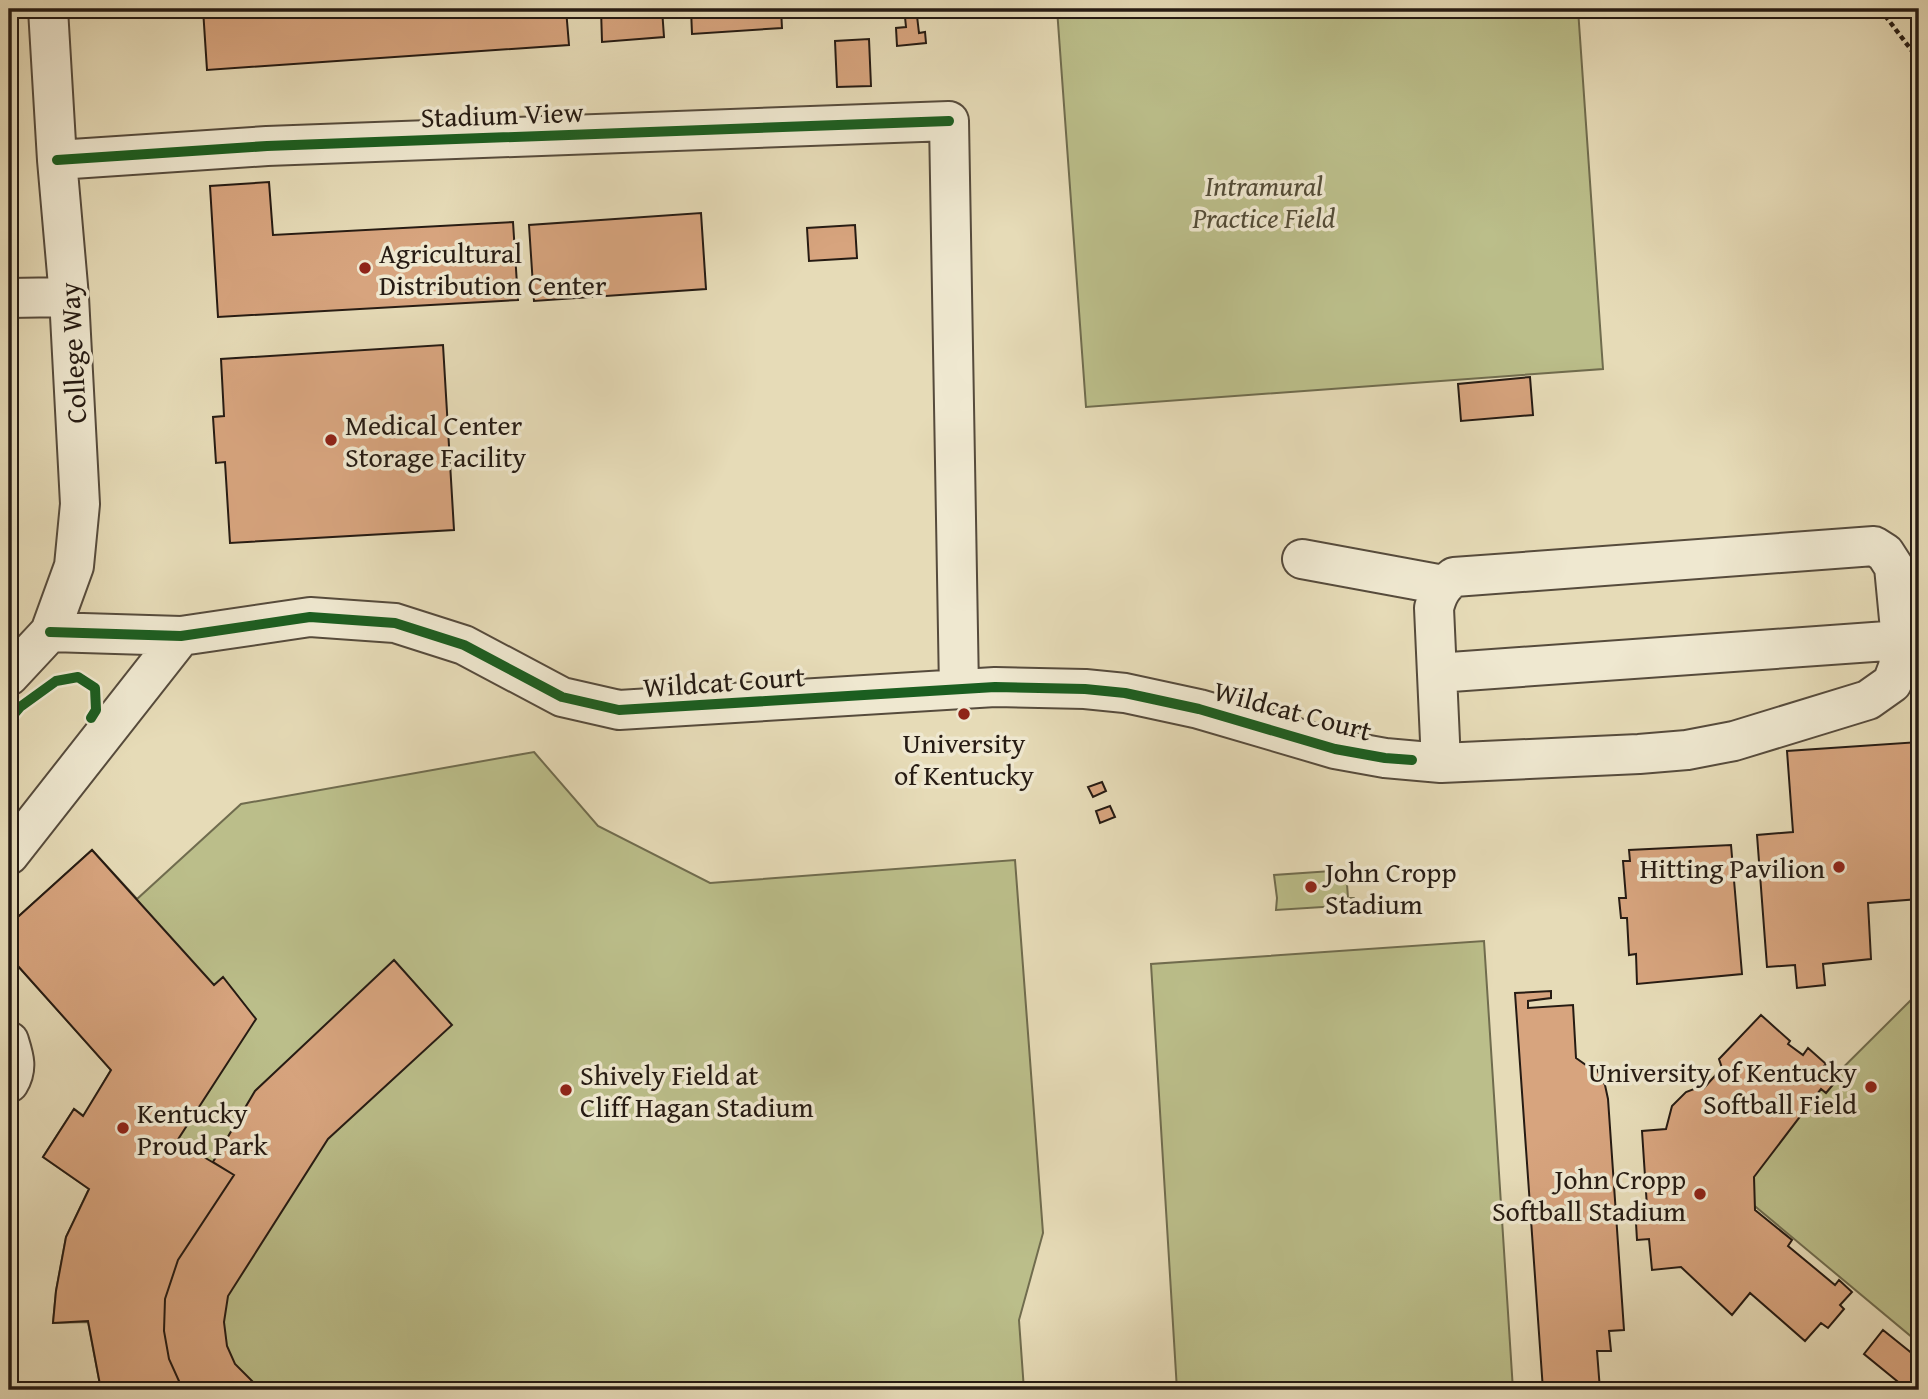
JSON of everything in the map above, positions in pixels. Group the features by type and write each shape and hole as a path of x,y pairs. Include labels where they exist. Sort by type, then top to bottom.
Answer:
{"street":[{"name":"College Way","path":"9,676 74,566 80,505 69,297 48,9"},
{"name":"Stadium View","path":"57,160 267,146 949,121 959,689"},
{"path":"9,298 69,297"},
{"name":"Wildcat Court","path":"32,636 181,636 310,617 395,624 464,645 562,697 619,710 995,687 1085,688 1125,693 1199,709 1335,749 1385,758 1426,761 1639,754 1687,750 1734,741 1868,700 1892,683 1898,667 1901,640 1894,567 1885,553 1874,546 1454,577 1443,585"},
{"path":"1303,559 1443,585 1437,593 1434,608 1437,673 1426,761"},
{"path":"9,855 181,636"},
{"path":"1437,673 1901,640"},
{"path":"9,1041 15,1058 14,1074 9,1083"}],"path":[{"path":"1880,9 1919,60"}],"green space":[{"name":"Intramural Practice Field","path":"1057,9 1578,9 1603,369 1086,407"},
{"name":"Shively Field at Cliff Hagan Stadium","path":"534,752 598,826 710,883 1015,860 1043,1233 1019,1320 1024,1390 101,1390 88,1322 53,1323 66,1237 89,1189 43,1157 74,1109 84,1116 111,1070 9,956 9,925 92,850 137,899 241,804"},
{"name":"John Cropp Stadium","path":"1346,870 1348,898 1354,898 1354,905 1276,910 1274,875"},
{"path":"1484,941 1513,1390 1177,1390 1151,964"},
{"name":"University of Kentucky Softball Field","path":"1919,992 1919,1343 1727,1183"}],"building":[{"path":"203,9 566,9 569,45 207,70"},
{"path":"601,9 662,9 664,37 602,42"},
{"path":"691,9 781,9 782,28 692,34"},
{"path":"917,16 919,33 925,32 926,43 897,46 896,28 906,27 905,17"},
{"path":"869,39 871,86 837,87 835,41"},
{"name":"Agricultural Distribution Center","path":"269,182 273,235 513,222 518,300 218,317 210,186"},
{"path":"701,213 706,289 534,301 529,225"},
{"path":"855,225 857,258 809,261 807,228"},
{"name":"Medical Center Storage Facility","path":"443,345 454,530 230,543 225,462 216,463 213,417 224,416 221,359"},
{"path":"1530,377 1533,415 1461,421 1458,384"},
{"path":"16,468 18,520 9,521 9,469"},
{"name":"Hitting Pavilion","path":"1919,742 1919,899 1868,903 1871,959 1823,964 1825,985 1797,988 1795,965 1767,967 1757,835 1793,832 1787,751"},
{"path":"1102,782 1106,791 1093,797 1088,787"},
{"path":"1110,806 1115,817 1100,823 1096,811"},
{"path":"1731,845 1742,974 1637,984 1636,954 1629,955 1627,918 1621,918 1619,898 1626,898 1623,861 1630,861 1629,850"},
{"name":"Kentucky Proud Park","path":"92,850 214,985 223,977 256,1019 177,1141 234,1175 178,1260 165,1299 164,1331 169,1359 183,1390 101,1390 88,1321 53,1323 66,1237 89,1189 43,1157 74,1109 83,1116 111,1070 9,956 9,925"},
{"path":"394,960 452,1025 328,1139 228,1296 224,1322 227,1346 235,1364 264,1390 183,1390 169,1359 164,1331 165,1299 178,1260 234,1175 213,1162 255,1091"},
{"path":"1551,991 1551,998 1528,1001 1528,1008 1573,1005 1576,1058 1593,1070 1596,1068 1605,1085 1608,1099 1624,1330 1609,1331 1611,1351 1597,1351 1600,1390 1543,1390 1515,993"},
{"name":"John Cropp Softball Stadium","path":"1761,1015 1790,1041 1788,1044 1803,1055 1808,1048 1826,1064 1822,1068 1837,1080 1826,1093 1821,1089 1754,1177 1755,1210 1792,1240 1788,1246 1835,1285 1839,1280 1852,1292 1840,1305 1844,1309 1828,1328 1821,1323 1805,1341 1750,1293 1732,1315 1681,1267 1652,1270 1649,1239 1637,1240 1636,1223 1648,1222 1642,1131 1666,1129 1672,1106 1686,1092 1702,1086 1704,1088 1722,1068 1719,1059"},
{"path":"1883,1330 1919,1359 1919,1390 1908,1390 1864,1354"}],"cycle path":[{"path":"57,160 267,146 949,121"},
{"path":"50,632 181,636 310,617 395,623 464,645 562,697 619,710 995,687 1085,689 1125,693 1199,709 1335,749 1412,760"},
{"path":"9,720 20,707 56,681 78,677 95,688 96,710 91,718"}],"place":[{"name":"Agricultural Distribution Center","path":"365,268"},
{"name":"Medical Center Storage Facility","path":"331,440"},
{"name":"University of Kentucky","path":"964,714"},
{"name":"Hitting Pavilion","path":"1839,867"},
{"name":"John Cropp Stadium","path":"1311,887"},
{"name":"University of Kentucky Softball Field","path":"1871,1087"},
{"name":"Shively Field at Cliff Hagan Stadium","path":"566,1090"},
{"name":"Kentucky Proud Park","path":"123,1128"},
{"name":"John Cropp Softball Stadium","path":"1700,1194"}]}
